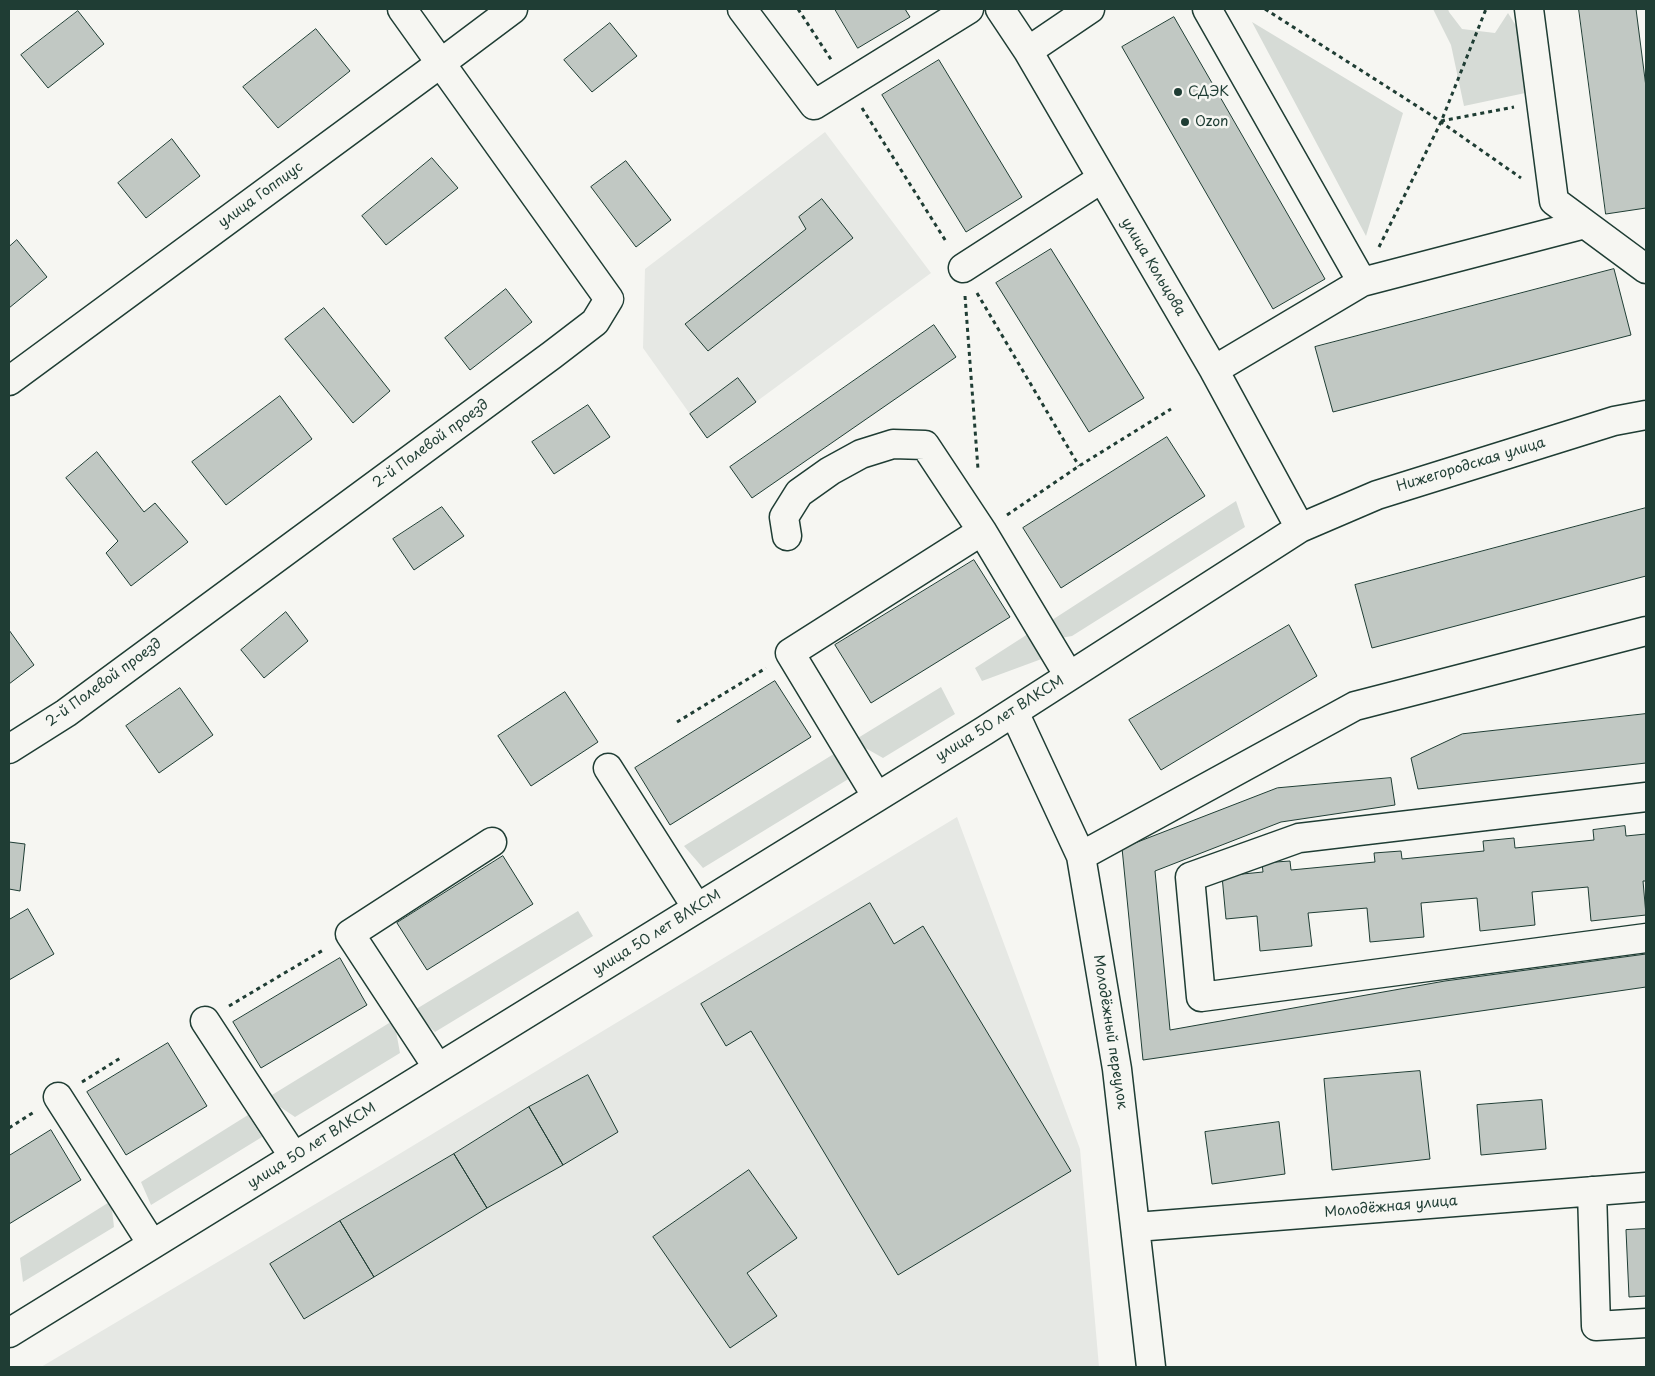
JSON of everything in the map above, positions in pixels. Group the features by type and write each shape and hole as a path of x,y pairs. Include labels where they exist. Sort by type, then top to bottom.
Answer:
{"street":[{"path":"402,9 441,64"},
{"name":"улица Гоппиус","path":"9,381 513,9"},
{"path":"742,9 814,105 969,9"},
{"name":"улица Кольцова","path":"1000,9 1028,51 1214,370 1300,528"},
{"path":"1028,51 1090,9"},
{"path":"1207,9 1362,282"},
{"path":"1529,9 1554,201 1646,269"},
{"name":"2-й Полевой проезд","path":"9,749 66,713 595,322 608,299 441,64"},
{"path":"962,268 1101,179"},
{"path":"1214,370 1362,282 1585,224"},
{"name":"Нижегородская улица","path":"1300,528 1378,495 1614,421 1646,415"},
{"path":"787,536 784,517 799,493 830,471 861,454 893,444 925,445 982,531 1069,676"},
{"name":"улица 50 лет ВЛКСМ","path":"9,1333 1014,712 1300,528"},
{"path":"877,797 790,653 982,531"},
{"path":"1081,856 1355,706 1646,631"},
{"name":"Молодёжный переулок","path":"1014,712 1081,856 1118,1069 1151,1367"},
{"path":"608,768 697,908"},
{"path":"1646,797 1299,838 1190,877 1202,997 1646,938"},
{"path":"438,1068 350,934 492,842"},
{"path":"205,1021 294,1158"},
{"path":"58,1097 152,1244"},
{"name":"Молодёжная улица","path":"1136,1227 1646,1186"},
{"path":"1592,1191 1596,1326 1646,1323"}],"path":[{"path":"798,9 848,84 962,268 1079,466"},
{"path":"1264,9 1441,122 1554,201"},
{"path":"1362,282 1441,122 1486,9"},
{"path":"1441,122 1541,101"},
{"path":"962,268 978,472"},
{"path":"982,531 1079,466 1171,409"},
{"path":"677,722 790,653"},
{"path":"205,1021 350,934"}],"shaded area":[{"path":"1433,9 1448,9 1462,29 1495,33 1508,13 1518,29 1530,92 1464,106 1451,45"},
{"path":"1252,22 1403,113 1366,236"},
{"path":"825,132 931,273 707,438 643,348 645,269"},
{"path":"1236,501 1245,527 1072,636 1061,638 1049,622"},
{"path":"1031,632 1047,657 982,681 975,668"},
{"path":"941,687 955,714 883,758 853,741"},
{"path":"837,752 850,778 703,868 684,846"},
{"path":"957,817 1080,1149 1099,1367 41,1367 376,1168"},
{"path":"578,911 593,936 435,1032 413,1011"},
{"path":"394,1020 400,1053 295,1117 267,1098"},
{"path":"248,1115 262,1137 151,1205 141,1182"},
{"path":"111,1201 114,1227 23,1282 20,1258"}],"building":[{"path":"835,9 905,9 910,17 858,48"},
{"path":"1579,9 1636,9 1646,87 1646,208 1606,214"},
{"path":"78,11 104,44 48,88 21,55"},
{"path":"1174,17 1325,279 1273,309 1122,47"},
{"path":"610,23 637,56 592,92 564,60"},
{"path":"316,29 350,71 278,128 243,87"},
{"path":"939,60 1022,197 966,232 882,95"},
{"path":"172,139 200,176 146,218 118,183"},
{"path":"432,158 458,188 386,245 362,216"},
{"path":"626,161 671,220 636,247 591,187"},
{"path":"822,199 853,238 708,351 685,324 806,229 799,217"},
{"path":"17,240 47,277 9,308 9,247"},
{"path":"1051,249 1144,398 1089,432 996,283"},
{"path":"1614,269 1631,335 1333,412 1315,347"},
{"path":"506,289 532,322 470,370 445,338"},
{"path":"324,308 390,391 353,423 285,339"},
{"path":"934,325 956,357 752,498 730,467"},
{"path":"738,378 756,402 707,438 690,414"},
{"path":"280,396 312,439 226,505 192,462"},
{"path":"588,405 610,437 554,474 532,442"},
{"path":"1167,437 1205,496 1061,588 1023,528"},
{"path":"97,452 144,512 155,503 188,542 131,586 106,553 118,541 66,478"},
{"path":"442,507 464,536 414,570 393,539"},
{"path":"1646,508 1646,576 1372,648 1355,585"},
{"path":"974,560 1010,617 871,703 835,645"},
{"path":"286,612 308,641 264,678 241,650"},
{"path":"1289,625 1317,676 1161,770 1129,720"},
{"path":"9,630 34,665 9,684"},
{"path":"775,681 811,737 670,825 635,768"},
{"path":"180,688 213,735 159,773 126,726"},
{"path":"565,692 598,742 531,786 498,736"},
{"path":"1646,714 1646,763 1418,789 1411,758 1462,734"},
{"path":"1391,778 1395,805 1281,822 1155,871 1170,1030 1445,981 1646,954 1646,987 1143,1060 1122,848 1277,788"},
{"path":"1625,826 1626,836 1646,834 1646,881 1643,881 1646,915 1591,921 1588,887 1532,892 1535,925 1480,931 1477,898 1421,903 1424,937 1370,942 1367,908 1308,913 1312,946 1260,951 1257,916 1226,919 1222,876 1263,872 1262,863 1290,861 1291,870 1375,862 1374,853 1401,851 1402,859 1484,851 1483,841 1514,838 1515,848 1594,840 1593,830"},
{"path":"9,842 25,844 20,891 9,889"},
{"path":"503,856 533,904 427,970 397,923"},
{"path":"870,903 894,944 923,926 1071,1171 898,1275 751,1031 726,1046 701,1004"},
{"path":"28,909 54,954 9,980 9,920"},
{"path":"340,958 367,1005 261,1068 233,1022"},
{"path":"168,1043 207,1106 126,1155 87,1092"},
{"path":"1420,1071 1430,1159 1332,1170 1324,1079"},
{"path":"588,1075 618,1132 563,1165 529,1107"},
{"path":"1542,1100 1546,1149 1481,1155 1477,1105"},
{"path":"529,1107 563,1165 487,1208 454,1154"},
{"path":"1279,1122 1285,1174 1212,1184 1205,1132"},
{"path":"51,1130 81,1180 9,1224 9,1156"},
{"path":"454,1154 487,1208 374,1277 340,1221"},
{"path":"749,1170 797,1238 747,1273 777,1316 730,1348 653,1237"},
{"path":"340,1221 374,1277 304,1319 270,1264"},
{"path":"1646,1229 1646,1296 1629,1297 1626,1230"}],"place":[{"name":"СДЭК","path":"1178,92"},
{"name":"Ozon","path":"1185,122"}]}
